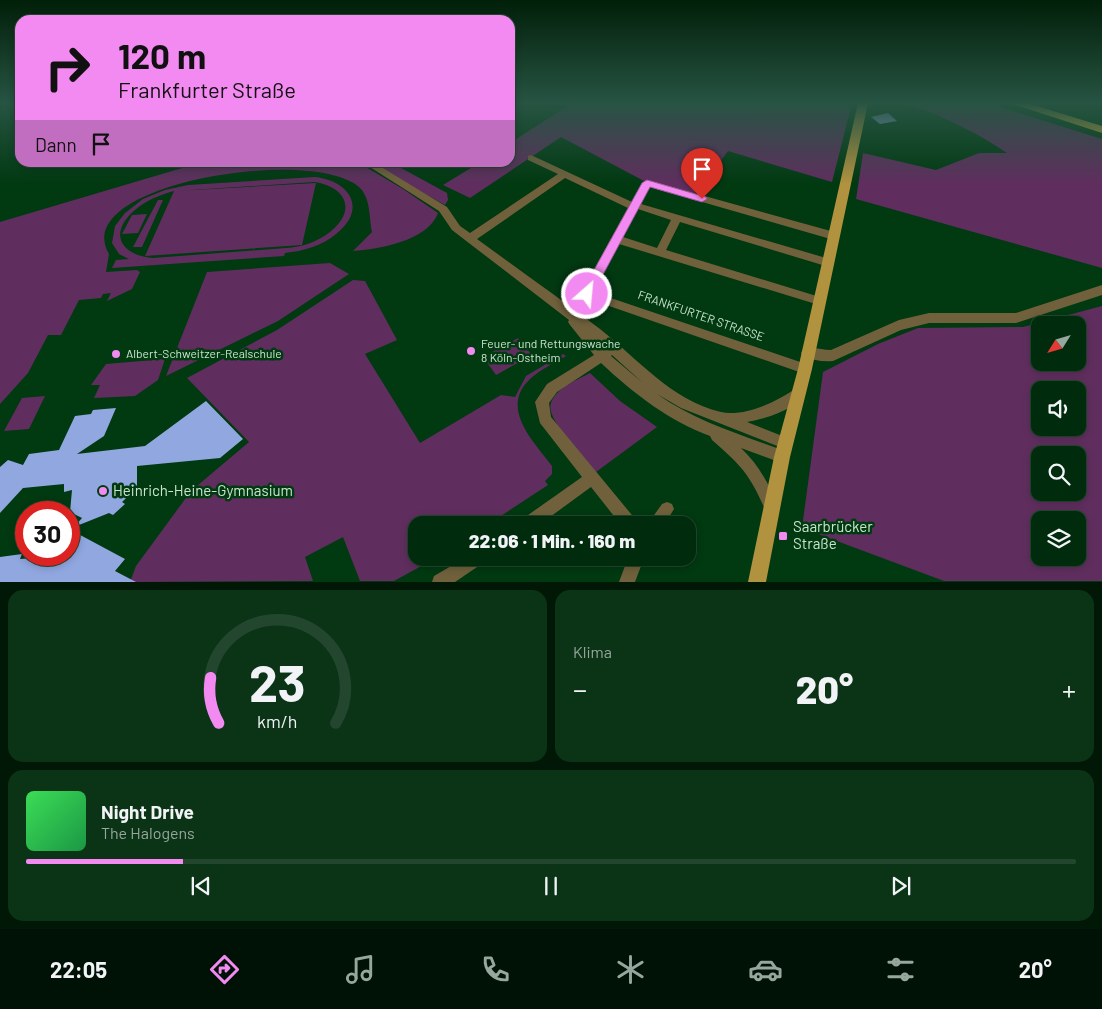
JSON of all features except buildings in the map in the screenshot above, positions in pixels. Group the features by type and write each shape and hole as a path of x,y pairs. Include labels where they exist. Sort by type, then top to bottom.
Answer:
{"main road":[{"path":"757,582 784,450 805,369 857,130"}],"street":[{"path":"531,158 562,175 634,206 828,263"},
{"path":"374,167 443,209 456,228 558,304 645,394 668,409 710,430 784,450"},
{"path":"471,238 562,175"},
{"path":"819,301 616,238 647,183 834,236"},
{"path":"660,252 677,218"},
{"name":"FRANKFURTER STRASSE","path":"616,238 586,295 805,369"},
{"path":"808,353 821,356 833,355 899,325 929,318 1016,318 1102,290"},
{"path":"607,353 654,386 686,404 720,418 784,450"},
{"path":"607,353 552,388 542,402 545,419 624,516"},
{"path":"720,418 758,416 776,409 797,395"},
{"path":"710,430 748,462 762,482 772,509"},
{"path":"539,516 592,478"},
{"path":"661,516 667,509"},
{"path":"440,582 465,566"},
{"path":"627,582 633,566"}],"shaded area":[{"path":"530,130 845,130 832,182 728,151 693,196 644,181 561,137 470,198 443,185 472,167 515,167 515,140"},
{"path":"967,130 1074,130 1102,139 1102,268 856,199 863,153 936,170 979,153 1007,153"},
{"path":"186,167 366,167 438,213 433,223 414,237 376,248 353,251 372,232 367,199 361,189 336,176 298,170 252,171 203,178 159,190 125,208 106,229 109,254 106,272 137,270 140,272 132,289 107,301 111,293 103,294 101,298 79,300 61,335 48,335 28,373 0,404 0,222"},
{"path":"377,167 399,167 447,193 448,200 445,205"},
{"path":"315,177 338,184 351,198 353,206 346,225 331,238 312,247 285,253 284,256 112,268 116,260 129,259 119,254 112,243 115,226 125,213 143,199 165,190 188,185","holes":["314,182 334,188 344,200 344,215 339,224 330,232 320,239 304,245 153,258 142,256 126,248 120,235 122,227 135,210 153,198 174,191 145,256 302,245 316,183 176,191"]},
{"path":"158,200 163,200 142,247 133,247"},
{"path":"147,214 138,233 122,234 132,215"},
{"path":"330,263 349,274 278,321 166,376 207,272"},
{"path":"353,280 365,281 397,340 365,354 420,443 501,395 515,397 526,376 563,354 566,356 530,379 521,390 518,401 519,413 529,436 552,466 552,474 545,481 548,485 501,516 408,516 408,566 421,566 394,581 360,581 343,537 305,557 313,581 130,582 136,566 191,491 249,442 187,378 277,330"},
{"path":"1102,306 1102,581 944,581 802,528 823,372 878,344 918,328 1023,327 1031,325 1031,371 1086,371 1086,316 1064,316"},
{"path":"518,338 532,355 496,375 483,357"},
{"path":"165,359 158,380 135,396 94,398 100,385 91,385 106,364"},
{"path":"590,373 620,401 657,427 596,472 567,439 554,419 551,410 551,403 557,393"},
{"path":"45,396 29,429 4,431 22,398"}],"place":[{"name":"Feuer- und Rettungswache 8 Köln-Ostheim","path":"471,351"},
{"name":"Albert-Schweitzer-Realschule","path":"116,354"},
{"name":"Heinrich-Heine-Gymnasium","path":"103,491"},
{"name":"Saarbrücker Straße","path":"783,536"}],"route":[{"path":"587,294 647,183 702,199"}]}
